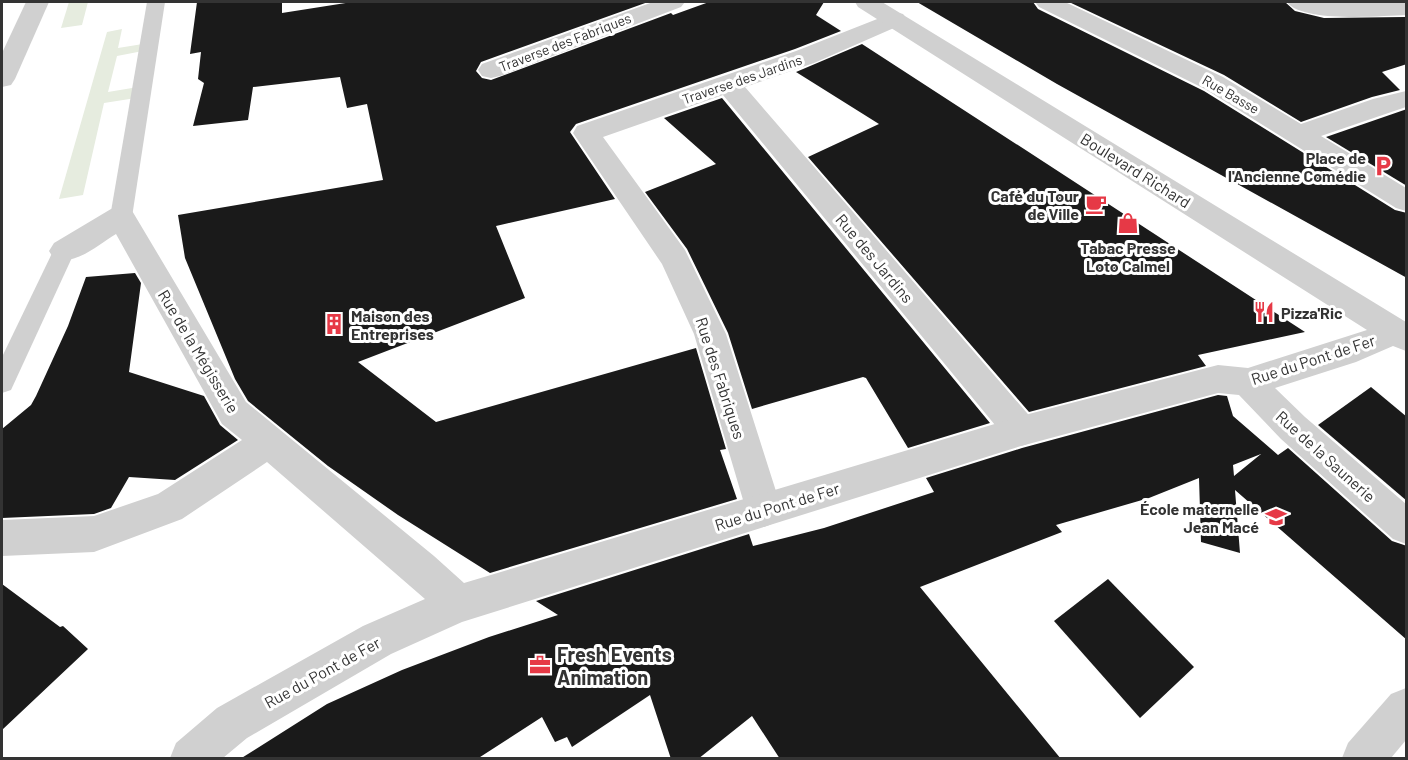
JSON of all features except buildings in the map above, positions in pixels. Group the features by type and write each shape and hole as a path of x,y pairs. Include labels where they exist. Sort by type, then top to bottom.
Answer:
{"street":[{"path":"2,79 37,2"},
{"name":"Traverse des Fabriques","path":"491,70 673,2"},
{"name":"Boulevard Richard","path":"866,2 1400,334"},
{"name":"Rue Basse","path":"1047,2 1214,82 1407,201"},
{"path":"1299,2 1314,8 1405,6"},
{"name":"Traverse des Jardins","path":"586,133 805,57 895,20"},
{"name":"Rue des Jardins","path":"728,84 1021,431"},
{"path":"1300,134 1382,105 1407,99"},
{"name":"Rue des Fabriques","path":"586,133 679,267 710,334 764,510"},
{"path":"64,251 121,217"},
{"name":"Rue de la Mégisserie","path":"121,217 234,413 421,569 458,604"},
{"name":"Rue du Pont de Fer","path":"191,759 232,723 378,640 458,604 1021,431 1218,379 1248,382 1400,334"},
{"name":"Rue de la Saunerie","path":"1248,382 1293,428 1407,527"},
{"path":"2,538 94,534 147,515 169,507 268,442"},
{"path":"1363,759 1407,709"}],"lane":[{"path":"121,217 156,2"},
{"path":"2,382 64,251"}],"shaded area":[{"path":"69,2 88,2 82,25 61,28"},
{"path":"122,29 118,48 149,43 148,50 117,56 108,92 138,87 136,98 104,103 83,195 59,199 107,32"}],"place":[{"name":"Place de l'Ancienne Comédie","path":"1383,166"},
{"name":"Café du Tour de Ville","path":"1096,204"},
{"name":"Tabac Presse Loto Calmel","path":"1128,223"},
{"name":"Pizza'Ric","path":"1264,312"},
{"name":"Maison des Entreprises","path":"334,324"},
{"name":"École maternelle Jean Macé","path":"1276,517"},
{"name":"Fresh Events Animation","path":"540,665"}]}
